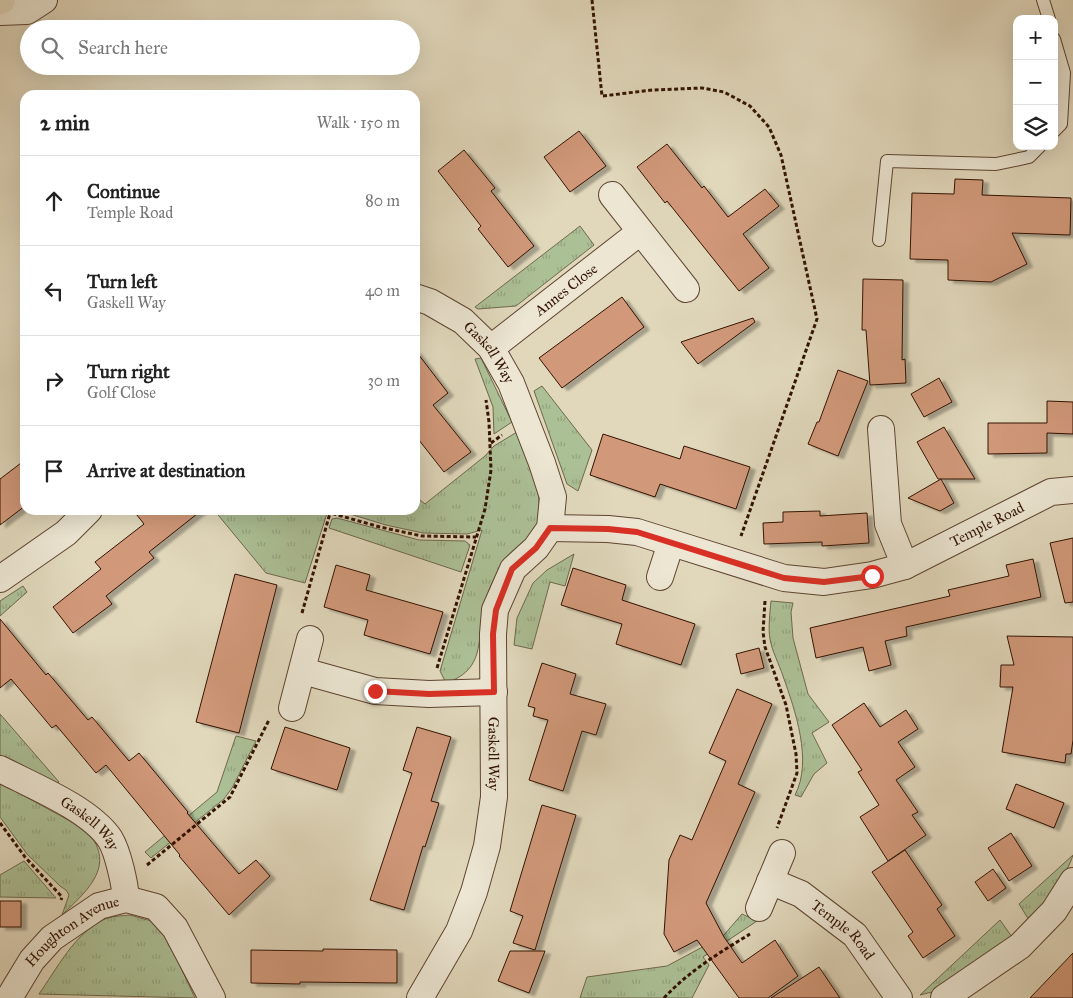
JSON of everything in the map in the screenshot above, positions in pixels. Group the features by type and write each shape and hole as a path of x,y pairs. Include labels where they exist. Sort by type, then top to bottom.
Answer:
{"street":[{"path":"0,12 27,11 44,0"},
{"path":"612,195 686,288"},
{"name":"Annes Close","path":"491,348 640,232"},
{"name":"Gaskell Way","path":"420,299 430,302 463,321 491,348 511,383 553,497 550,528 536,548 512,569 496,610 493,634 494,797 487,846 474,892 458,931 420,998"},
{"path":"881,429 888,524 905,566"},
{"name":"Temple Road","path":"550,528 637,532 784,578 824,582 872,576 905,566 1051,492 1073,490"},
{"path":"0,579 66,533 84,515"},
{"path":"660,577 670,543"},
{"path":"292,708 310,639"},
{"path":"303,671 375,691 429,694 494,692"},
{"name":"Gaskell Way","path":"0,769 73,808 93,821 110,840 125,890"},
{"path":"759,908 782,853"},
{"path":"944,998 1064,917 1073,881"},
{"name":"Temple Road","path":"770,882 801,894 855,936 899,998"},
{"path":"125,890 156,907 175,928 212,998"},
{"name":"Houghton Avenue","path":"9,998 32,960 52,938 65,927 125,890"}],"lane":[{"path":"1043,0 1048,15"},
{"path":"1058,53 1064,73 1061,124 1058,127"},
{"path":"879,240 887,160 996,164 1029,157 1036,150"}],"path":[{"path":"592,0 602,96 654,90 702,88 724,92 750,106 769,127 781,155 817,318 732,563"},
{"path":"429,694 485,509 491,470 487,400 483,392"},
{"path":"310,639 298,631 329,515"},
{"path":"337,515 422,536 476,537"},
{"path":"766,594 763,615 765,647 786,705 796,754 797,773 773,839 782,853"},
{"path":"125,890 151,862 230,797 277,706 292,708"},
{"path":"0,823 25,857 62,897 56,914 65,927"},
{"path":"664,998 692,971 765,924 759,908"}],"green space":[{"path":"580,226 594,245 516,306 478,309 475,307"},
{"path":"481,358 512,422 494,434 493,407 475,359"},
{"path":"542,386 592,450 578,491 567,484 534,391"},
{"path":"517,432 535,479 539,498 539,520 532,534 510,556 491,585 483,609 478,649 472,665 466,672 446,683 440,671 482,530 467,534 423,533 386,525 353,515 420,515 420,500 425,504 485,456 494,446"},
{"path":"218,515 326,515 305,583 266,573"},
{"path":"337,518 419,540 465,541 470,545 461,572 329,528 332,519"},
{"path":"574,554 565,586 550,582 532,649 514,645 517,618 533,583 547,570"},
{"path":"23,586 27,592 0,616 0,601"},
{"path":"771,601 793,603 791,612 793,638 808,694 829,722 812,733 827,763 814,774 801,797 795,795 800,782 802,767 800,736 792,704 771,644 769,625"},
{"path":"0,714 59,782 54,788 0,760"},
{"path":"236,736 256,741 232,788 224,799 151,858 145,852 217,792"},
{"path":"0,783 85,829 95,842 99,854 99,865 96,875 82,896 62,915 69,895 27,854 0,817"},
{"path":"1073,855 1066,871 1054,889 1029,920 1019,904"},
{"path":"24,861 56,898 0,897 0,875"},
{"path":"742,914 757,921 703,957 709,965 692,998 580,998 587,977 667,966 723,936"},
{"path":"130,915 155,922 169,942 195,998 39,994 67,953 93,926 116,916"},
{"path":"1000,920 1012,937 992,953 932,992 920,995"}],"building":[{"path":"579,131 606,166 570,192 544,157"},
{"path":"667,144 728,217 765,189 779,206 743,234 769,268 739,291 667,201 665,203 637,167"},
{"path":"464,150 495,188 491,191 534,246 508,267 478,229 481,226 438,171"},
{"path":"955,179 983,180 982,195 1071,198 1070,235 1012,233 1027,264 991,282 948,280 948,260 910,259 912,193 954,194"},
{"path":"863,279 903,280 902,360 905,359 906,383 870,385 866,330 862,330"},
{"path":"622,297 644,327 562,388 539,358"},
{"path":"753,318 755,322 698,364 681,342"},
{"path":"420,357 448,393 433,405 471,452 444,472 420,441"},
{"path":"838,370 868,381 838,456 808,444 817,422 819,422"},
{"path":"939,378 952,402 924,417 911,394"},
{"path":"1047,401 1073,402 1073,434 1047,433 1047,453 988,454 988,423 1047,423"},
{"path":"944,427 975,479 938,479 917,442"},
{"path":"603,434 680,459 684,446 750,467 736,509 660,484 655,497 590,475"},
{"path":"20,464 20,510 0,525 0,479"},
{"path":"941,479 954,503 940,511 908,498"},
{"path":"820,511 820,516 867,513 869,543 822,546 822,542 764,544 763,523 783,522 783,512"},
{"path":"137,515 196,515 149,552 154,558 106,596 112,604 73,633 53,607 101,569 95,562 144,524"},
{"path":"1073,538 1073,602 1065,603 1050,543"},
{"path":"1033,559 1041,597 906,627 907,636 885,641 891,665 869,671 863,647 816,658 810,628 950,596 948,590 1009,576 1006,565"},
{"path":"336,565 370,575 366,590 443,612 430,654 364,635 368,620 324,607"},
{"path":"573,568 626,585 622,600 695,624 681,665 616,644 622,624 561,605"},
{"path":"235,574 277,585 239,733 196,722"},
{"path":"0,619 46,675 48,673 88,720 92,717 129,761 139,753 239,874 256,860 270,876 229,915 106,765 96,773 56,725 52,728 11,679 0,688"},
{"path":"1007,636 1073,637 1073,740 1071,754 1066,754 1065,763 1002,752 1013,687 1000,687 1001,665 1014,665"},
{"path":"759,648 764,668 741,674 736,654"},
{"path":"542,663 576,674 570,694 606,704 596,735 582,731 563,791 529,780 548,720 533,716 535,708 528,706"},
{"path":"737,689 772,704 738,784 755,792 706,903 724,937 742,963 775,940 798,976 768,998 739,998 697,940 674,952 664,934 669,860 680,835 692,840 726,761 709,753"},
{"path":"864,703 880,727 906,710 918,729 898,742 915,767 896,780 918,812 912,815 926,835 888,861 860,817 879,805 858,772 862,770 832,725"},
{"path":"285,727 350,748 337,790 271,769"},
{"path":"417,727 451,737 431,801 439,803 425,847 423,846 404,910 370,900 412,773 403,770"},
{"path":"1016,784 1064,803 1054,828 1006,809"},
{"path":"542,805 576,815 535,950 513,943 523,916 510,911"},
{"path":"1011,833 1032,866 1009,881 988,848"},
{"path":"905,850 942,905 937,909 955,936 923,958 908,936 913,932 872,872"},
{"path":"993,869 1006,888 988,901 975,882"},
{"path":"0,901 21,901 21,927 0,927"},
{"path":"323,949 397,950 397,983 251,983 251,950 323,951"},
{"path":"510,951 545,951 529,993 498,981"},
{"path":"1073,953 1073,998 1030,998"},
{"path":"819,967 840,998 771,998"}],"route":[{"path":"375,691 429,694 494,692 493,634 496,610 503,589 512,569 536,548 550,528 608,529 637,532 784,578 824,582 872,576"}]}
